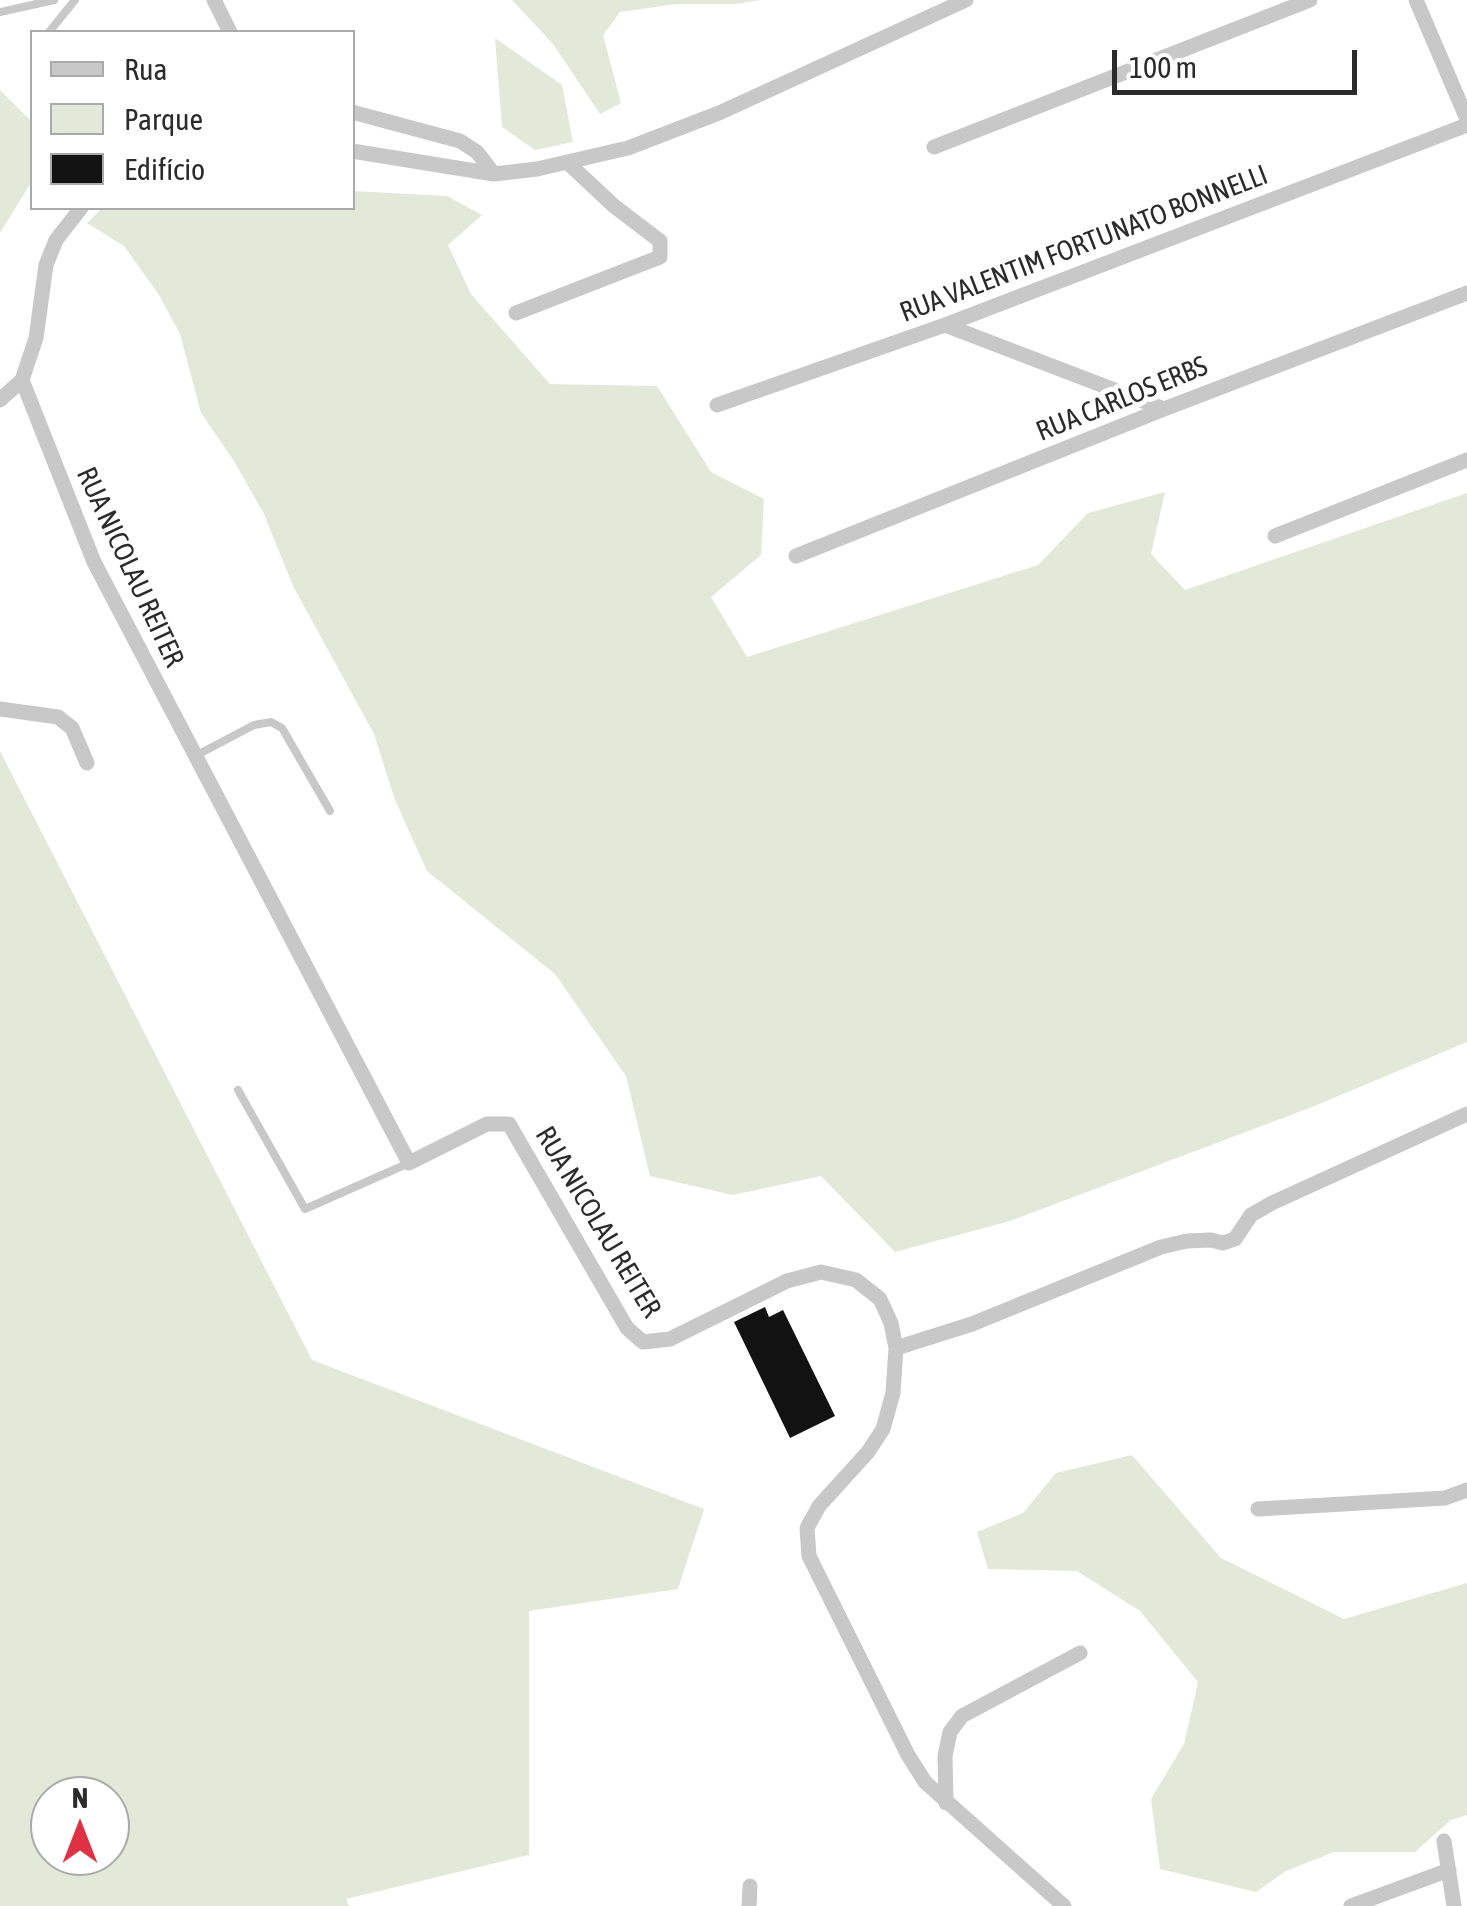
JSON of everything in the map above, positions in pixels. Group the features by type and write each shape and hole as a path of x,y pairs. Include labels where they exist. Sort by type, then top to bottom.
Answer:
{"street":[{"path":"214,0 229,30"},
{"path":"355,151 494,174 628,148 670,134 966,0"},
{"path":"934,147 1310,0"},
{"path":"1416,0 1467,122"},
{"path":"355,113 460,141 476,152 494,174"},
{"name":"RUA VALENTIM FORTUNATO BONNELLI","path":"717,405 946,324 1467,122"},
{"path":"516,313 660,257 660,241 614,206 567,162"},
{"path":"0,400 22,380 36,338 46,265 56,240 79,210"},
{"name":"RUA CARLOS ERBS","path":"796,556 1467,292"},
{"path":"946,324 1164,408"},
{"name":"RUA NICOLAU REITER","path":"22,380 94,562 409,1163 487,1124 510,1124 626,1328 643,1342 670,1339 788,1281 821,1272 856,1280 880,1300 891,1323 896,1348 894,1393 882,1428 868,1452 819,1506 807,1528 809,1556 925,1782 1064,1906"},
{"path":"1274,536 1467,460"},
{"path":"0,709 58,717 72,728 87,763"},
{"path":"896,1348 972,1324 1161,1247 1187,1241 1223,1244 1235,1239 1251,1215 1272,1203 1467,1114"},
{"path":"1258,1509 1445,1498 1467,1490"},
{"path":"946,1803 945,1756 950,1732 962,1716 1080,1653"},
{"path":"1444,1841 1454,1906"},
{"path":"1351,1906 1449,1870"},
{"path":"749,1906 750,1886"}],"lane":[{"path":"0,12 54,0"},
{"path":"52,30 76,0"},
{"path":"194,756 254,724 271,722 282,728 330,811"},
{"path":"238,1090 306,1210 409,1163"}],"green space":[{"path":"512,0 760,0 677,4 620,12 603,35 621,103 600,114 553,44"},
{"path":"495,38 562,85 573,142 535,150 502,127"},
{"path":"0,90 30,120 30,184 0,233"},
{"path":"355,191 447,196 482,215 448,245 471,294 550,384 657,386 711,472 764,499 761,555 711,597 747,657 1038,565 1088,513 1165,492 1151,554 1185,590 1467,493 1467,1042 1312,1107 1010,1221 895,1252 821,1176 733,1195 650,1176 626,1076 555,974 427,871 395,800 374,734 293,586 264,514 201,413 180,334 159,295 124,246 87,223 100,210 355,210"},
{"path":"0,751 312,1360 704,1509 678,1589 529,1611 529,1855 346,1899 349,1906 0,1906"},
{"path":"1132,1455 1221,1558 1344,1619 1467,1583 1467,1815 1451,1820 1415,1852 1334,1852 1286,1871 1256,1892 1160,1869 1151,1799 1184,1744 1198,1682 1140,1611 1077,1571 988,1569 977,1532 1023,1513 1056,1473"}],"building":[{"path":"765,1307 769,1317 783,1310 835,1416 790,1438 734,1322"}]}
